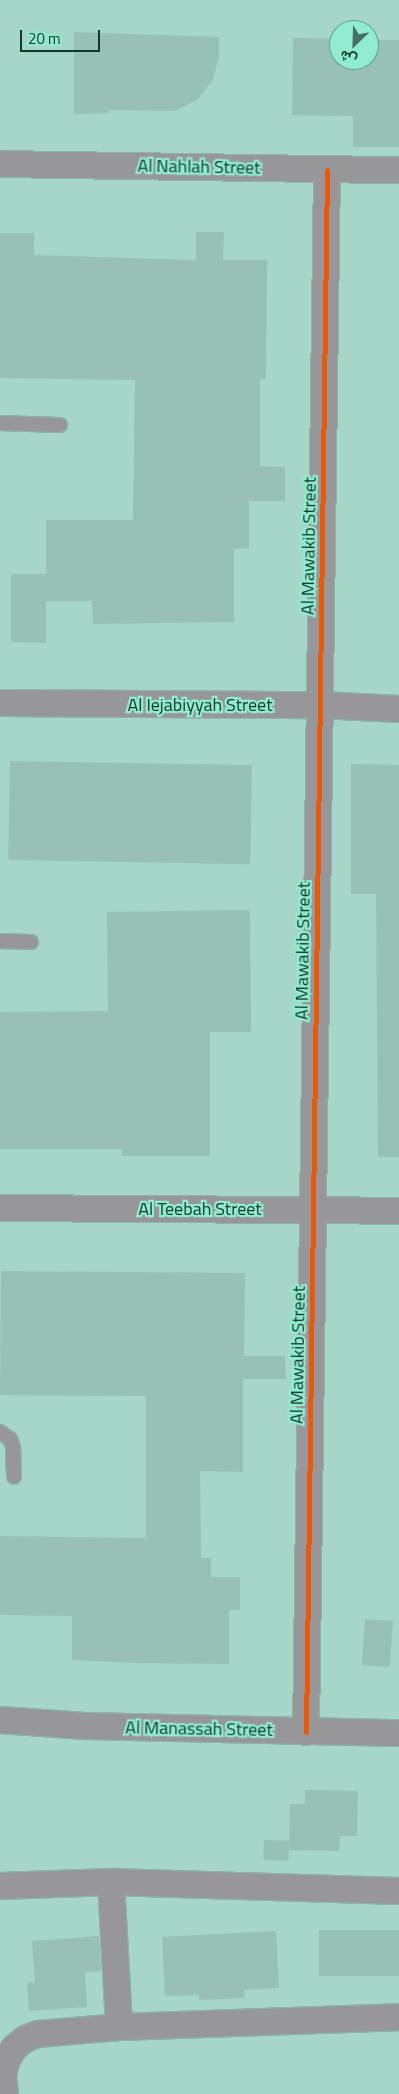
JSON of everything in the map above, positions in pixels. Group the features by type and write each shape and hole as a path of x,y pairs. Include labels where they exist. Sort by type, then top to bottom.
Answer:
{"street":[{"name":"Al Nahlah Street","path":"0,164 399,170"},
{"name":"Al Mawakib Street","path":"306,1732 327,170"},
{"name":"Al Iejabiyyah Street","path":"0,703 320,706 399,709"},
{"name":"Al Teebah Street","path":"0,1208 399,1211"},
{"name":"Al Manassah Street","path":"0,1720 85,1726 399,1733"},
{"path":"0,1886 111,1882 399,1891"},
{"path":"111,1882 119,2027"},
{"path":"6,2094 3,2074 7,2060 14,2048 25,2039 38,2034 119,2027 399,2017"}],"lane":[{"path":"0,423 60,425"},
{"path":"0,941 31,942"},
{"path":"0,1432 10,1439 13,1448 14,1477"}],"building":[{"path":"74,32 219,37 219,57 213,80 197,100 175,111 109,110 109,113 74,114"},
{"path":"293,38 329,39 329,70 379,70 379,40 399,40 399,147 353,147 353,116 292,115"},
{"path":"196,232 224,232 223,260 267,260 266,379 260,379 260,466 285,467 285,501 249,501 249,548 234,549 234,622 93,624 92,601 46,601 46,643 11,642 11,574 46,574 46,520 133,520 135,380 0,378 0,233 34,233 34,255 196,260"},
{"path":"10,761 252,765 250,864 8,860"},
{"path":"351,764 399,765 399,1157 378,1157 376,894 351,894"},
{"path":"250,910 251,1032 210,1032 210,1156 122,1156 122,1149 0,1149 0,1012 108,1011 107,912"},
{"path":"1,1271 245,1273 244,1356 285,1356 286,1379 243,1379 243,1472 200,1471 201,1558 211,1558 211,1577 240,1577 240,1610 229,1610 229,1664 72,1660 72,1616 0,1615 0,1536 146,1538 146,1396 0,1395"},
{"path":"365,1619 393,1621 390,1667 362,1665"},
{"path":"305,1790 358,1791 357,1836 340,1836 339,1851 289,1850 290,1804 305,1804"},
{"path":"264,1840 289,1841 288,1861 263,1860"},
{"path":"319,1930 399,1930 399,1976 319,1976"},
{"path":"276,1931 279,1988 244,1990 245,1998 199,2000 199,1995 165,1996 162,1937"},
{"path":"99,1936 101,1971 85,1972 87,2007 29,2011 27,1983 35,1982 32,1941"}],"cycle path":[{"path":"306,1732 327,170"}]}
